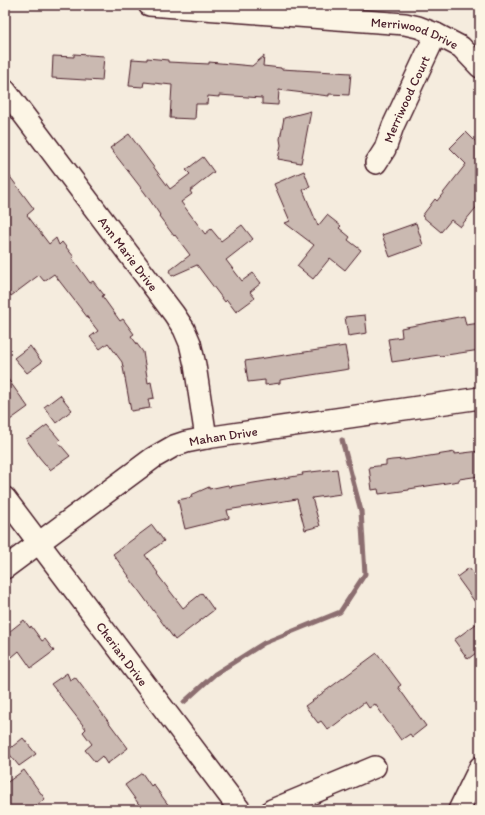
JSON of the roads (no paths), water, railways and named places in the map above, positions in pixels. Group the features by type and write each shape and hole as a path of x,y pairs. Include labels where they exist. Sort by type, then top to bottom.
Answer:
{"street":[{"name":"Merriwood Drive","path":"149,5 405,24 436,34 461,46 480,66"},
{"name":"Merriwood Court","path":"376,163 385,149 393,126 436,34"},
{"name":"Ann Marie Drive","path":"5,90 184,329 190,343 195,364 206,438"},
{"name":"Mahan Drive","path":"5,568 153,458 174,446 206,438 480,398"},
{"name":"Cherian Drive","path":"5,498 240,810"},
{"path":"272,810 375,767"},
{"path":"459,810 480,767"}],"waterway":[{"path":"184,702 215,674 264,643 340,612 365,574 361,511 342,440"}]}
